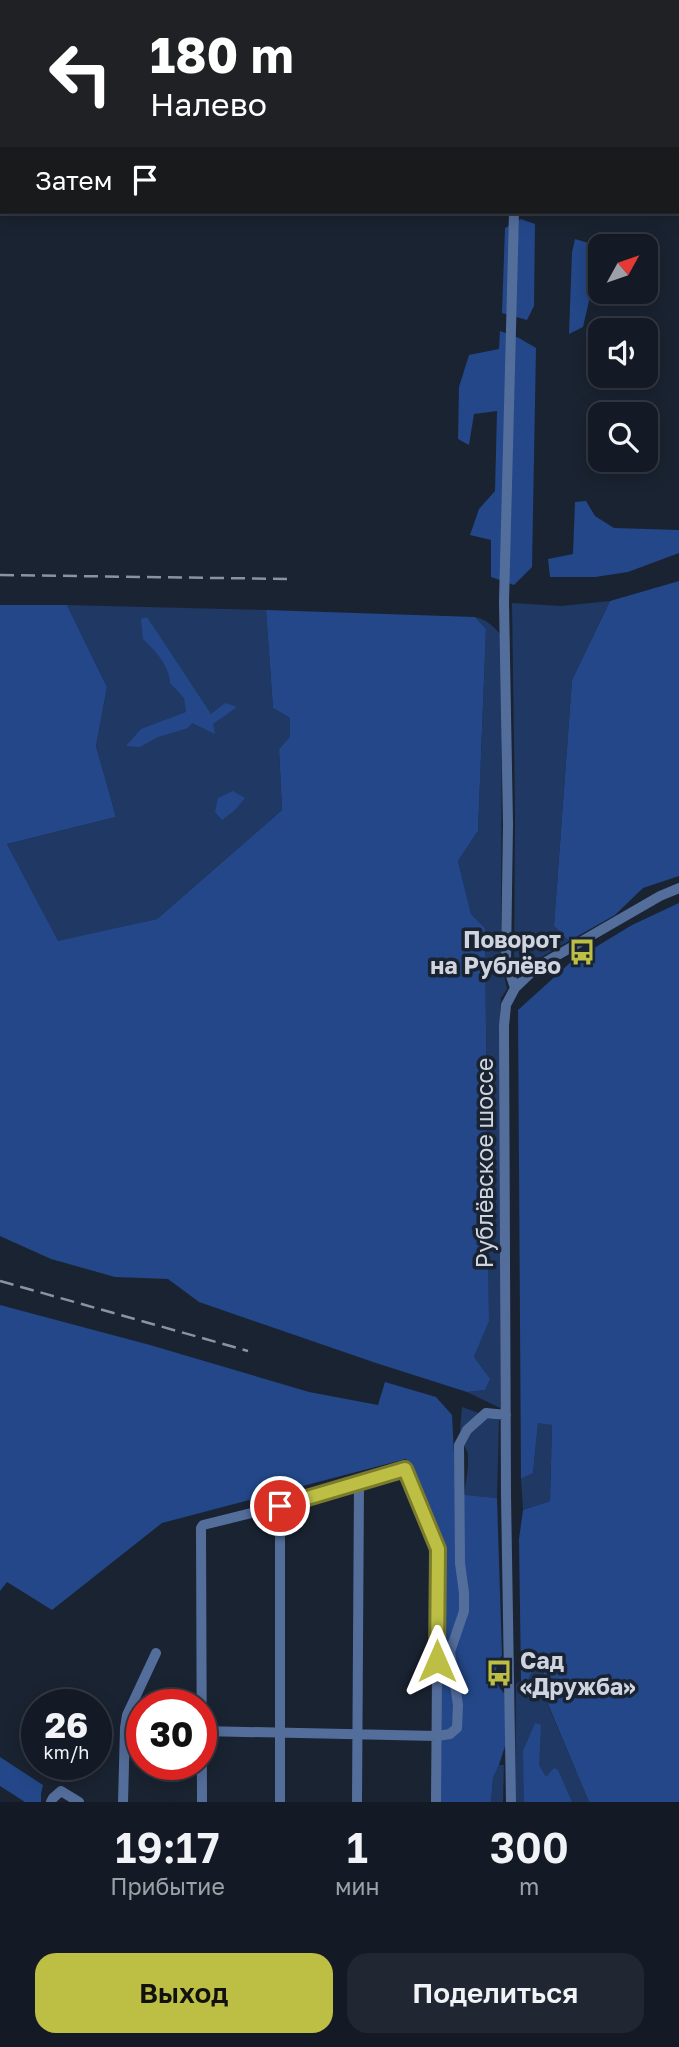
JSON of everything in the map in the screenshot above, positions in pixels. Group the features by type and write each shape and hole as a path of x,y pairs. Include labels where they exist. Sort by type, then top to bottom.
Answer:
{"street":[{"name":"Рублёвское шоссе","path":"510,1802 504,1026 506,1004 514,988 506,961 508,824 503,602 514,214"},
{"path":"514,988 537,967 660,896 679,888"},
{"path":"217,1731 437,1736 450,1734 457,1728 456,1682 450,1652 464,1611 459,1445 467,1430 486,1413 506,1415"},
{"path":"202,1689 201,1528 207,1523 280,1506 405,1469 438,1549 436,1802"},
{"path":"357,1802 359,1484"},
{"path":"280,1506 280,1802"},
{"path":"123,1802 127,1715 156,1653"},
{"name":"Рублёвское шоссе","path":"505,1802 509,1727"},
{"path":"202,1780 202,1802"},
{"path":"51,1802 61,1791 79,1802"}],"shaded area":[{"path":"521,219 535,224 534,306 527,320 502,313 505,228"},
{"path":"575,239 588,243 588,304 583,327 569,334 572,252"},
{"path":"500,331 536,348 532,567 514,585 491,577 491,540 470,535 479,509 495,491 497,411 474,414 469,445 458,439 459,387 469,355 499,349"},
{"path":"586,501 595,516 614,528 679,530 679,553 628,572 595,577 550,577 548,559 573,554 575,502"},
{"path":"679,581 679,876 643,888 615,915 569,941 554,926 572,680 610,601"},
{"path":"610,601 572,680 554,926 569,941 519,970 514,964 512,603 561,606"},
{"path":"0,605 67,605 107,687 96,746 116,817 7,844 58,941 157,919 282,810 279,749 290,737 290,718 273,708 266,610 475,617 486,629 478,831 458,861 471,914 485,928 489,1321 474,1357 490,1379 485,1390 467,1392 199,1302 168,1279 115,1277 51,1259 0,1236"},
{"path":"67,605 266,610 273,708 290,718 290,738 279,749 282,810 157,919 58,942 7,844 116,817 96,746 107,687"},
{"path":"147,617 211,714 225,703 237,707 213,724 215,734 192,723 188,728 158,737 140,747 126,746 141,729 186,712 184,698 170,683 165,665 143,639 141,619"},
{"path":"475,617 490,624 502,636 501,960 507,989 501,998 500,1010 500,1408 467,1392 484,1390 474,1357 489,1320 485,928 471,914 458,861 478,831 486,629"},
{"path":"233,791 245,798 222,820 215,812 218,798"},
{"path":"679,903 679,1802 589,1802 540,1685 544,1680 544,1651 527,1681 521,1681 519,1539 523,1510 550,1501 552,1425 538,1423 533,1473 521,1479 518,1010 571,962 632,925"},
{"path":"0,1305 150,1345 309,1392 378,1405 385,1382 436,1397 452,1415 456,1494 497,1498 502,1655 496,1678 499,1687 508,1697 507,1740 493,1778 491,1802 441,1802 441,1548 406,1459 162,1523 52,1610 7,1582 0,1591"},
{"path":"462,1407 499,1420 497,1498 464,1495 468,1453 460,1430"},
{"path":"538,1422 552,1425 550,1501 523,1510 521,1479 533,1473"},
{"path":"544,1649 544,1680 540,1686 589,1802 515,1802 516,1684 527,1681"},
{"path":"535,1723 541,1725 539,1765 546,1777 554,1768 558,1770 572,1802 524,1802 523,1751"},
{"path":"0,1757 21,1771 21,1780 35,1780 43,1785 41,1802 25,1802 0,1786"},
{"path":"499,1765 504,1765 503,1802 491,1802 493,1778"}],"railway":[{"path":"0,575 291,579"},
{"path":"0,1281 248,1351"}],"place":[{"name":"Поворот на Рублёво","path":"582,952"},
{"name":"Сад «Дружба»","path":"499,1673"}],"route":[{"path":"280,1506 405,1469 438,1549 437,1661"}]}
